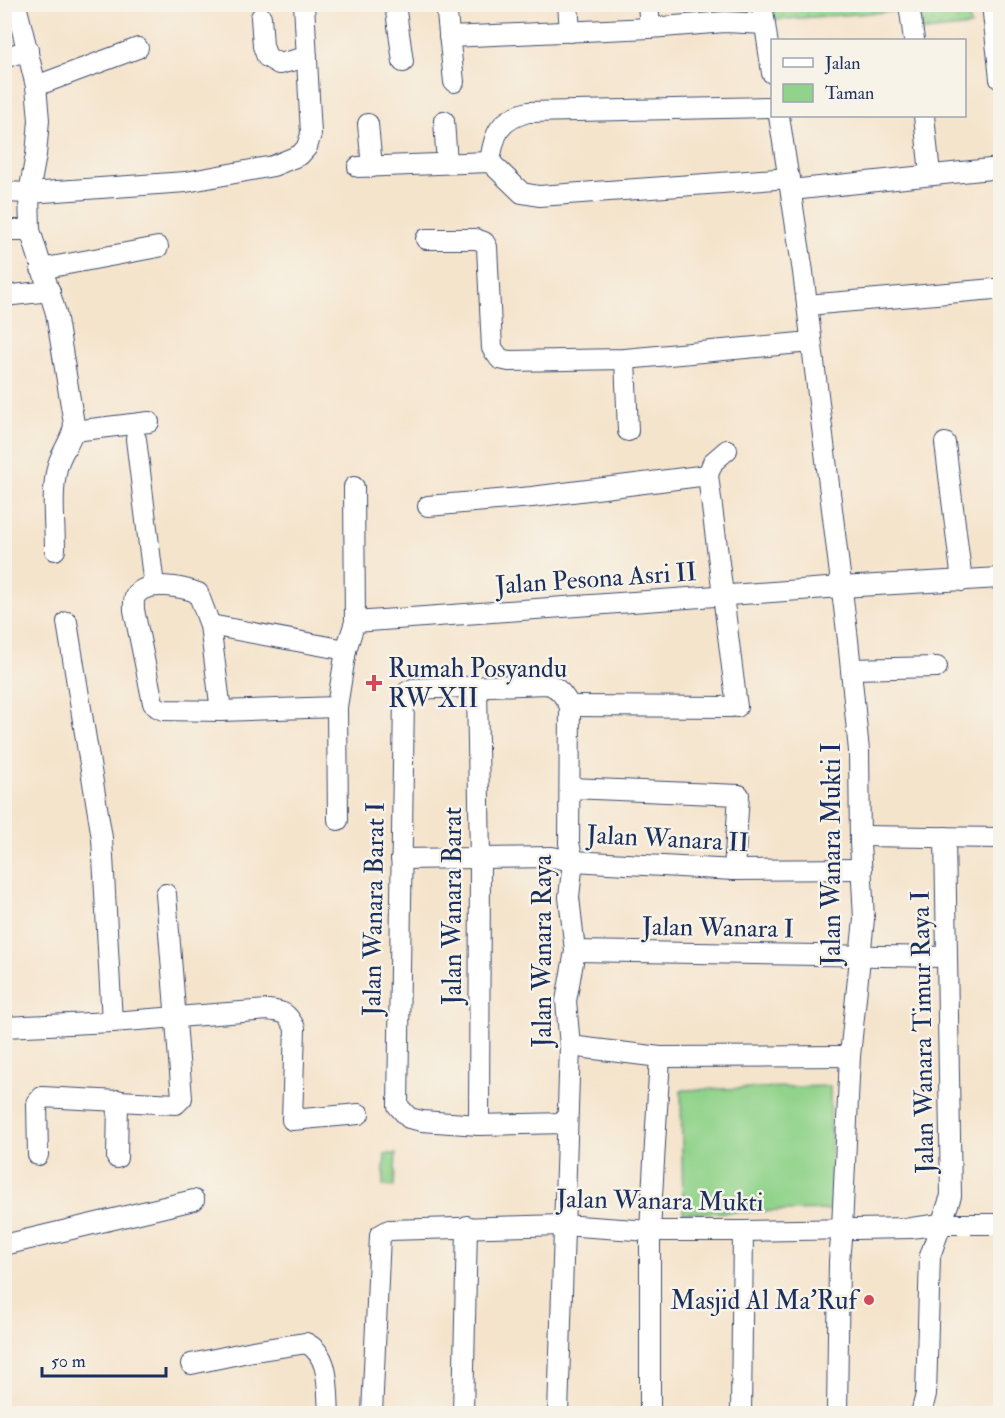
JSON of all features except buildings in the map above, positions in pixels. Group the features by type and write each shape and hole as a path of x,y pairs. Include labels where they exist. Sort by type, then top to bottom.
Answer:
{"street":[{"path":"11,4 18,13 28,50 36,86 39,120 29,194 30,230 50,291 62,349 74,431 57,465 54,479 55,550"},
{"path":"4,192 29,194 186,182 273,166 300,155 307,147 311,134 304,4"},
{"path":"395,4 402,62"},
{"path":"446,4 454,82"},
{"path":"568,4 570,32"},
{"path":"648,4 650,28"},
{"path":"909,4 914,39"},
{"path":"992,4 1000,79"},
{"path":"449,37 650,28 725,22 764,14 771,66"},
{"path":"261,17 263,46 267,57 279,64 307,57"},
{"path":"36,86 138,48"},
{"path":"4,58 28,50"},
{"path":"490,162 493,140 502,125 512,116 528,112 771,107"},
{"name":"Jalan Wanara Mukti I","path":"779,117 807,305 859,751 864,919 850,1056 839,1261 837,1413"},
{"path":"924,117 930,174"},
{"path":"444,121 447,164"},
{"path":"368,124 365,167 490,162 522,193 539,196 790,184 1000,168"},
{"path":"4,230 30,230"},
{"path":"426,240 476,239 484,242 487,247 492,348 500,358 509,361 625,359 811,342"},
{"path":"41,268 158,248"},
{"path":"807,305 994,289"},
{"path":"4,296 50,291"},
{"path":"625,359 628,430"},
{"path":"74,431 149,422"},
{"path":"136,439 154,586"},
{"path":"945,443 962,582"},
{"path":"477,687 550,685 563,695 570,706 734,707 708,475 713,462 727,450"},
{"path":"428,506 532,497 708,475"},
{"path":"338,820 337,707 346,650 355,622 354,487"},
{"name":"Jalan Pesona Asri II","path":"355,622 841,587 962,582 1000,578"},
{"path":"221,711 210,625 198,593 186,588 154,586 137,594 134,598 134,610 153,703 157,707 163,710 221,711 337,707"},
{"path":"67,622 102,838 112,1022"},
{"path":"210,625 346,650"},
{"path":"850,669 938,668"},
{"name":"Jalan Wanara Barat I","path":"477,687 413,689 404,697 398,1106 409,1118 479,1125"},
{"name":"Jalan Wanara Barat","path":"477,687 480,858 479,1125"},
{"name":"Jalan Wanara Raya","path":"558,1413 570,1046 566,1001 574,951 569,897 573,861 569,843 570,706"},
{"path":"570,788 739,795 734,870"},
{"path":"861,836 1000,838"},
{"name":"Jalan Wanara Timur Raya I","path":"921,1413 926,1394 930,1256 951,1196 945,837"},
{"name":"Jalan Wanara II","path":"401,860 552,857 573,861 734,870 862,869"},
{"path":"38,1155 37,1103 46,1096 176,1104 182,1098 166,894"},
{"name":"Jalan Wanara I","path":"574,951 946,957"},
{"path":"4,1027 112,1022 268,1010 283,1012 289,1016 295,1028 292,1120 359,1114"},
{"path":"570,1046 660,1057 850,1056"},
{"path":"650,1413 650,1232 660,1057"},
{"path":"117,1158 118,1100"},
{"path":"479,1125 566,1123"},
{"path":"4,1245 194,1200"},
{"name":"Jalan Wanara Mukti","path":"372,1413 380,1236 388,1230 563,1225 650,1232 912,1228 941,1224 1000,1224"},
{"path":"463,1413 467,1226"},
{"path":"741,1413 743,1231"},
{"path":"191,1364 306,1343 313,1346 324,1363 329,1413"}],"green space":[{"path":"770,5 967,5 971,26 916,32 915,10 772,20"},
{"path":"830,1086 832,1210 683,1213 681,1090"},
{"path":"385,1154 396,1154 394,1186 383,1186"}],"place":[{"name":"Rumah Posyandu RW XII","path":"374,683"},
{"name":"Masjid Al Ma'Ruf","path":"869,1300"}]}
